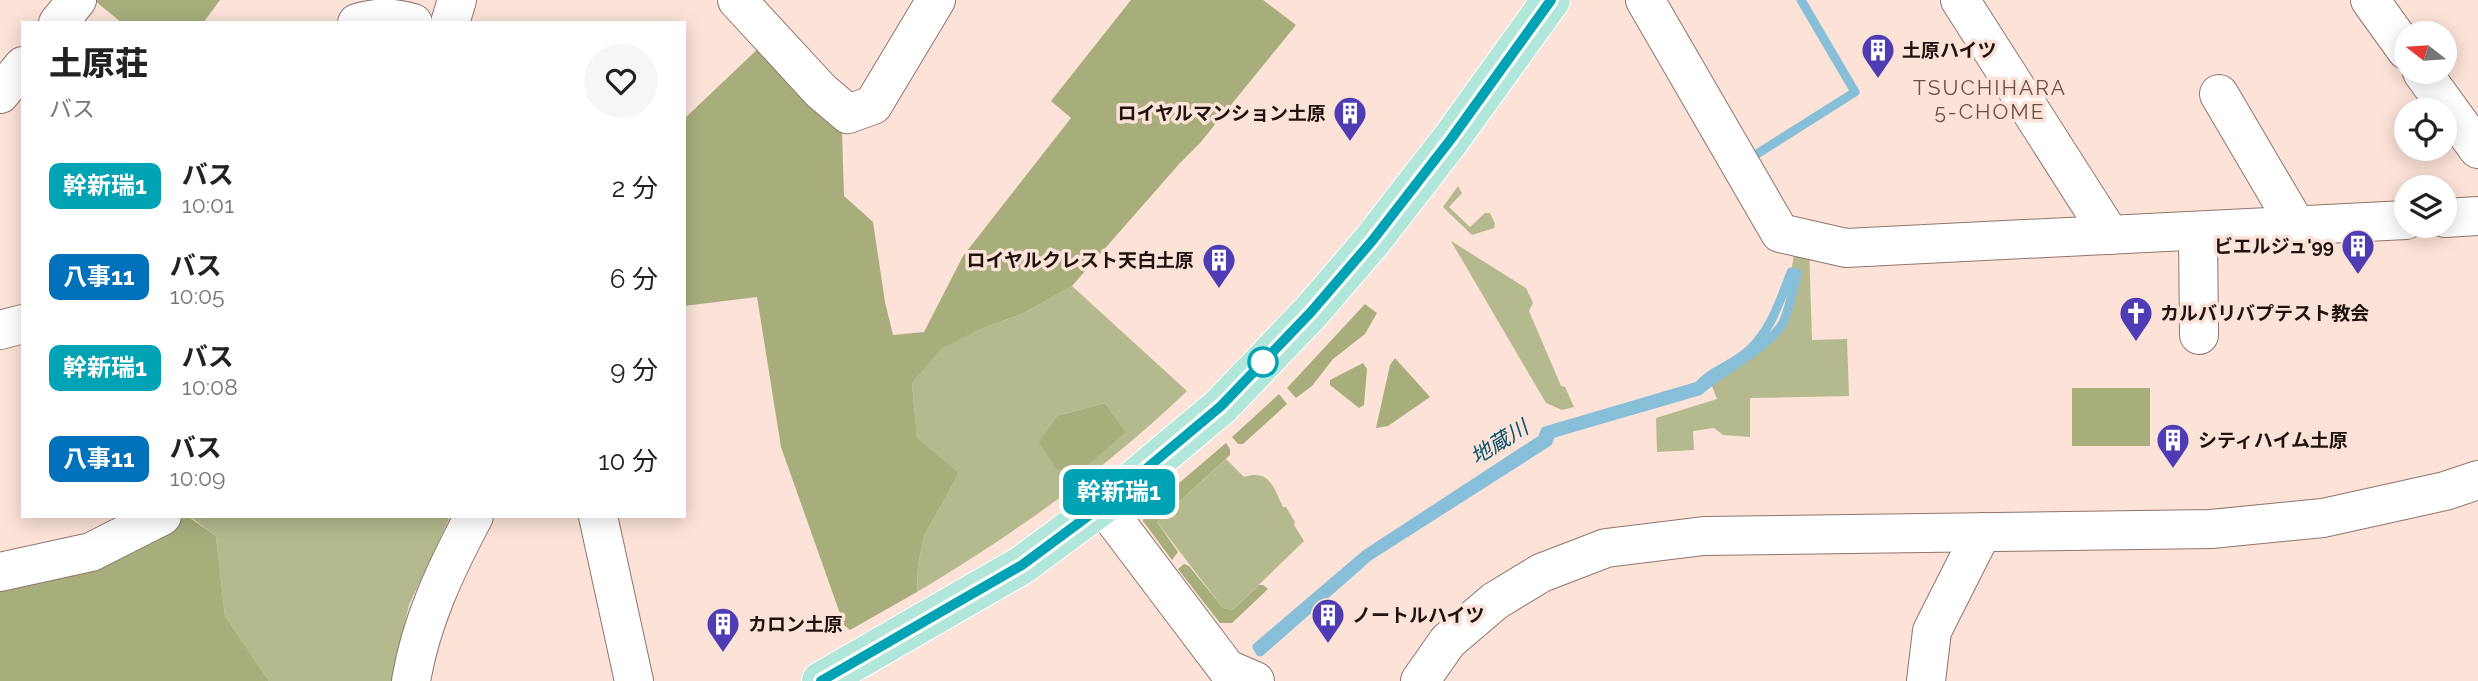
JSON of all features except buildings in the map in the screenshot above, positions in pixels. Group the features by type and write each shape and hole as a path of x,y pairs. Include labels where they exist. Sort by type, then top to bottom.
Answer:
{"main road":[{"path":"821,681 1022,565 1103,505 1221,406 1311,312 1372,241 1437,159 1551,0"}],"street":[{"path":"60,21 77,0"},
{"path":"451,21 457,0"},
{"path":"737,0 821,91 848,114 873,105 936,0"},
{"path":"1645,0 1780,233 1846,248 2394,221"},
{"path":"1960,0 2110,235"},
{"path":"2370,0 2394,33"},
{"path":"364,21 397,18 407,21"},
{"path":"0,94 21,68"},
{"path":"2431,84 2478,149"},
{"path":"2218,94 2296,225"},
{"path":"2457,217 2478,216"},
{"path":"2198,232 2199,335"},
{"path":"0,330 21,325"},
{"path":"1420,681 1448,641 1495,601 1541,573 1606,548 1704,536 2211,529 2323,518 2445,491 2478,480"},
{"path":"1103,505 1231,677"},
{"path":"0,572 91,552 159,518"},
{"path":"411,681 416,651 431,605 473,518"},
{"path":"598,518 634,681"},
{"path":"1926,681 1932,631 1982,532"}],"green space":[{"path":"94,0 220,0 204,21 120,21"},
{"path":"1131,0 1263,0 1296,25 1200,143 1072,286 1022,314 985,327 942,348 912,383 917,438 959,473 924,536 918,565 917,592 850,630 844,625 781,447 757,297 686,306 686,117 763,44 842,132 844,196 873,222 885,302 893,335 924,332 963,256 1071,118 1051,101"},
{"path":"1458,186 1462,193 1449,207 1470,227 1485,213 1490,213 1494,228 1472,235 1443,207"},
{"path":"1451,241 1526,288 1533,303 1529,311 1561,386 1565,387 1574,407 1562,410 1546,403"},
{"path":"1796,244 1809,247 1812,340 1847,339 1849,396 1750,398 1750,437 1723,435 1714,428 1693,431 1694,450 1657,452 1656,418 1717,399 1710,381 1746,359 1783,324 1796,273 1791,272"},
{"path":"1072,286 1187,391 1092,474 989,547 917,592 918,565 924,536 959,473 917,439 912,383 941,348 985,327 1022,314","holes":["1105,403 1126,432 1040,442 1057,416"]},
{"path":"1365,304 1377,313 1365,334 1333,359 1312,386 1296,398 1287,388"},
{"path":"1395,358 1430,397 1388,426 1376,428 1390,365"},
{"path":"1363,363 1367,369 1364,405 1359,408 1330,385 1330,380"},
{"path":"2072,388 2150,388 2150,446 2072,446"},
{"path":"1279,394 1287,404 1243,444 1238,444 1232,437"},
{"path":"1105,403 1126,432 1082,470 1056,469 1039,442 1057,416"},
{"path":"1226,443 1230,455 1157,522 1178,552 1172,560 1143,521 1145,512"},
{"path":"1226,459 1244,477 1260,476 1269,481 1304,541 1233,610 1223,608 1157,522"},
{"path":"184,518 190,518 216,536 225,616 269,681 0,681 0,583 151,537"},
{"path":"192,518 449,519 409,605 394,681 269,681 225,616 216,536"},
{"path":"1184,564 1189,566 1223,608 1233,610 1259,585 1268,589 1232,623 1220,623 1178,569"}],"waterway":[{"name":"地蔵川","path":"1749,159 1855,92 1801,0"},
{"name":"地蔵川","path":"1791,272 1797,273 1784,321 1773,336 1753,353 1699,391 1551,434 1548,442 1368,557 1260,652 1257,647 1366,554 1542,439 1545,431 1698,386 1742,356 1752,348 1767,328 1791,272"}],"bus line":[{"name":"幹新瑞1","path":"821,681 1022,565 1103,505 1221,406 1311,312 1372,241 1451,139 1551,0"}],"place":[{"name":"土原ハイツ","path":"1878,80"},
{"name":"ロイヤルマンション土原","path":"1350,143"},
{"name":"ビエルジュ'99","path":"2358,276"},
{"name":"ロイヤルクレスト天白土原","path":"1219,290"},
{"name":"カルバリバプテスト教会","path":"2136,343"},
{"name":"シティハイム土原","path":"2173,470"},
{"name":"ノートルハイツ","path":"1328,645"},
{"name":"カロン土原","path":"723,654"}],"district":[{"name":"TSUCHIHARA 5-CHOME","path":"1990,99"}]}
